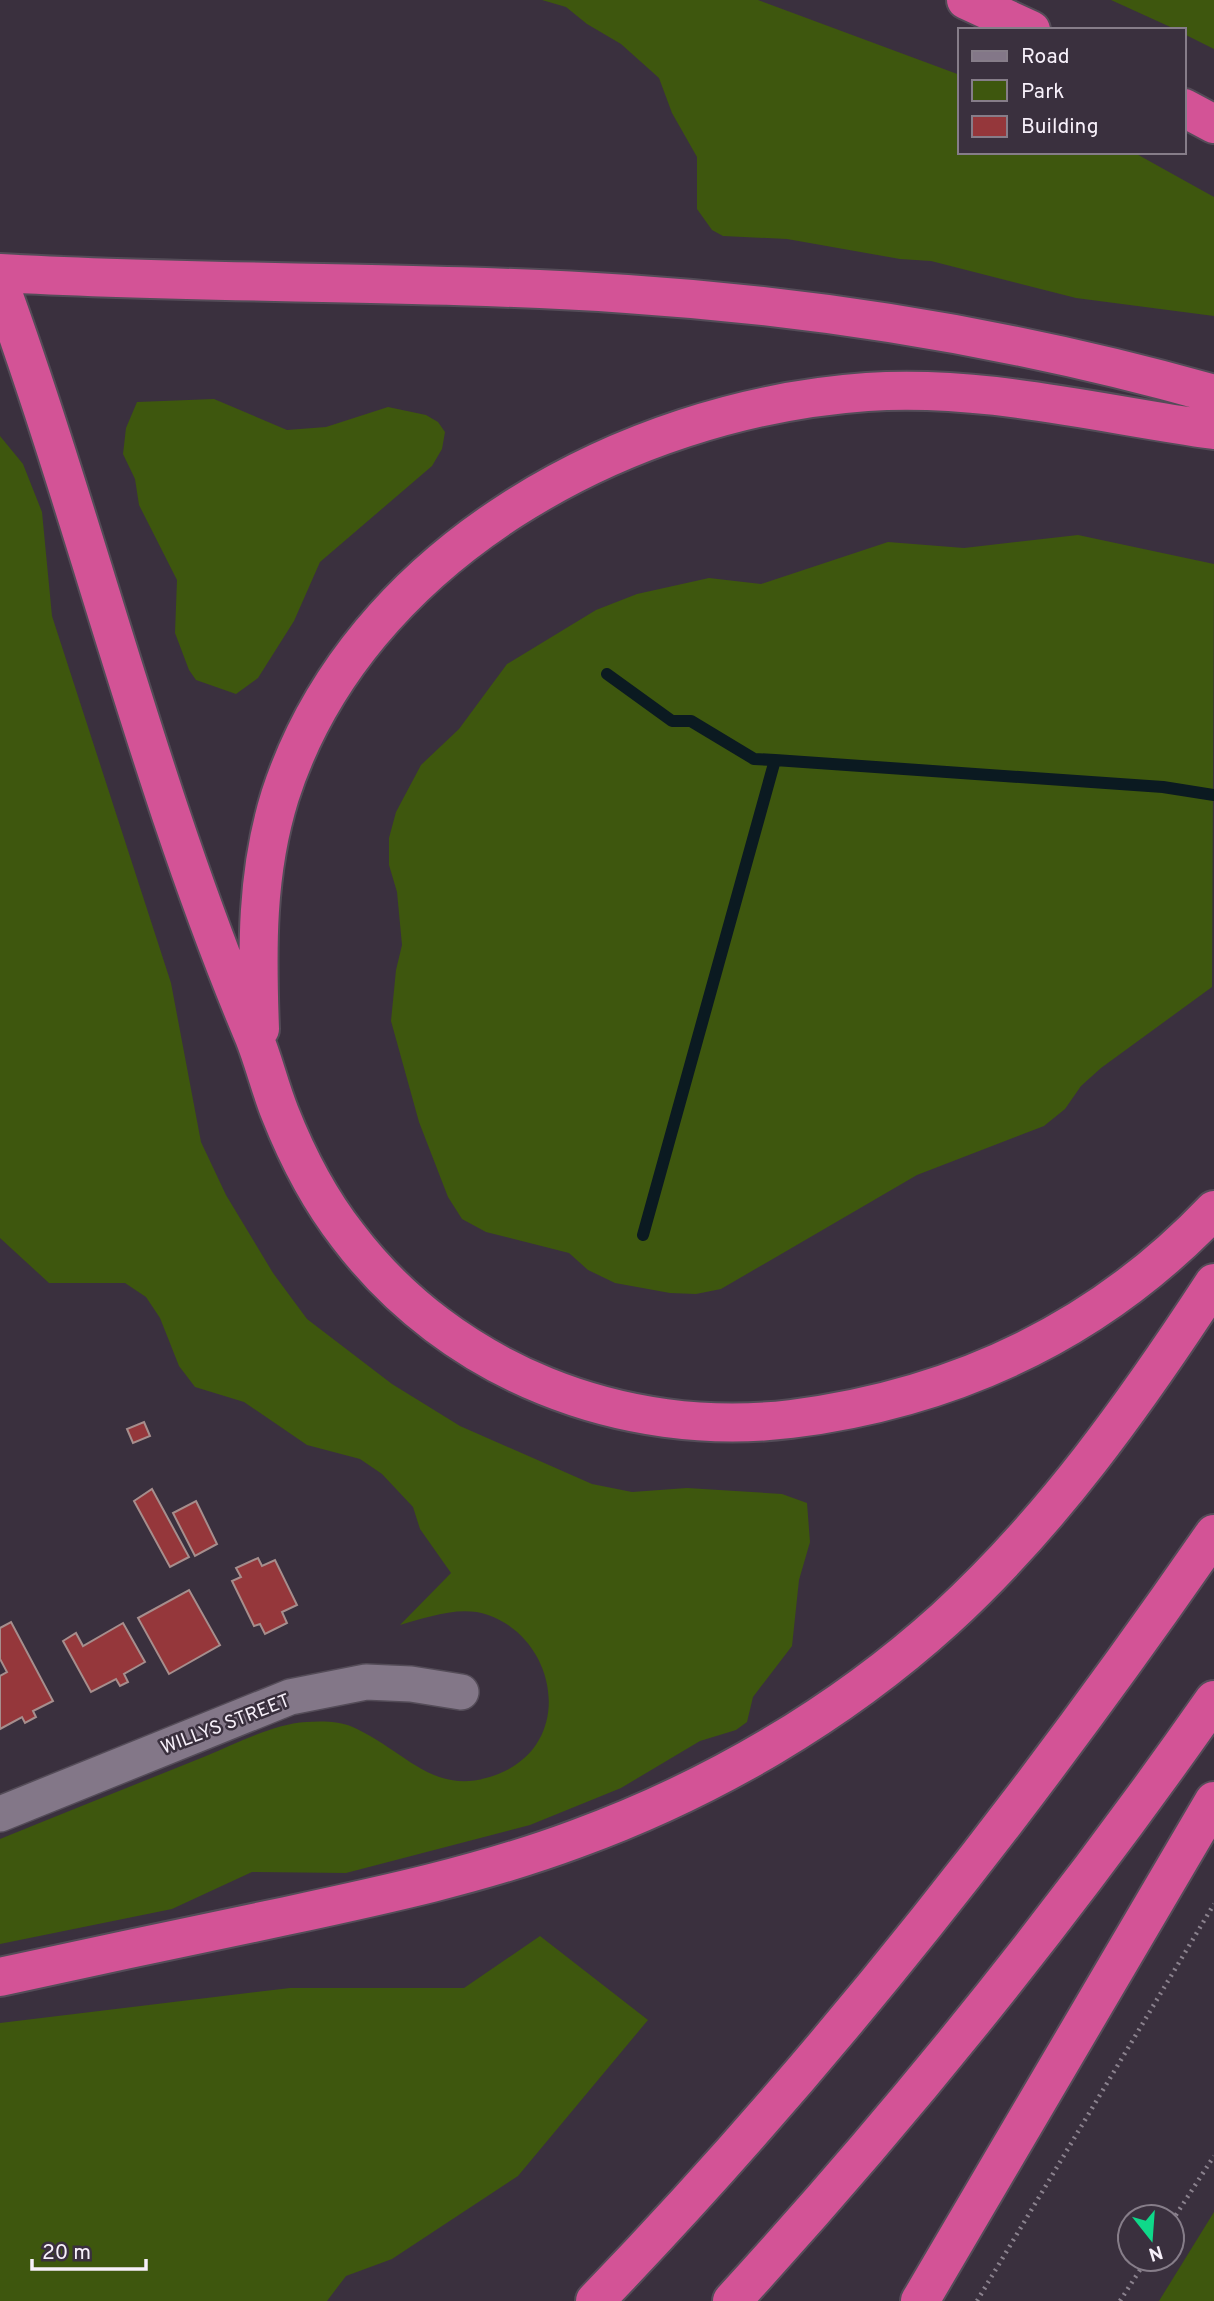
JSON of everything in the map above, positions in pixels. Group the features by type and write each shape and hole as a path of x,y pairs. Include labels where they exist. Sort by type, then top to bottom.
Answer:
{"highway":[{"path":"966,0 1027,28"},
{"path":"1186,109 1214,124"},
{"path":"0,273 563,290 736,303 842,316 969,337 1138,373 1214,394"},
{"path":"0,285 210,932 262,1056 289,1135 324,1202 361,1253 395,1288 459,1339 533,1382 606,1408 659,1419 738,1423 821,1415 868,1406 987,1369 1051,1338 1116,1296 1189,1236 1214,1210"},
{"path":"262,1056 257,949 261,885 271,831 290,767 318,709 342,670 382,617 431,570 497,520 562,480 629,450 722,418 822,396 879,391 961,392 1017,398 1214,430"},
{"path":"0,1977 360,1900 472,1872 575,1839 642,1813 750,1758 811,1721 894,1661 982,1583 1089,1464 1143,1391 1214,1283"},
{"path":"595,2301 783,2093 960,1878 1086,1714 1214,1534"},
{"path":"732,2301 850,2167 965,2029 1100,1856 1214,1700"},
{"path":"920,2301 1214,1801"}],"street":[{"name":"WILLYS STREET","path":"0,1814 290,1696 366,1682 411,1684 461,1692"}],"path":[{"path":"977,2301 1214,1904"},
{"path":"1184,2203 1214,2156"},
{"path":"1120,2301 1138,2273"}],"green space":[{"path":"542,0 758,0 958,74 958,154 1137,154 1214,197 1214,316 1076,298 931,261 900,259 787,239 723,236 712,230 697,209 697,157 672,113 659,78 621,44 587,24 566,7"},
{"path":"1111,0 1214,0 1214,49 1186,35 1186,28 1173,28"},
{"path":"214,399 287,430 326,427 388,407 426,415 438,422 445,432 442,449 432,466 320,562 294,621 258,678 236,694 196,680 189,670 175,633 177,580 139,505 135,479 123,454 126,428 137,402"},
{"path":"0,436 23,464 42,512 52,616 171,983 201,1142 226,1195 273,1273 307,1319 392,1384 460,1426 592,1484 632,1492 687,1488 782,1494 807,1503 810,1542 799,1580 792,1646 753,1697 747,1722 736,1730 700,1741 621,1788 530,1825 346,1873 252,1872 172,1909 0,1944 0,1839 255,1735 281,1726 306,1722 345,1724 443,1778 461,1781 482,1779 505,1771 527,1755 541,1736 548,1713 548,1689 541,1666 529,1644 511,1627 488,1615 455,1612 400,1625 451,1573 420,1529 413,1507 382,1474 360,1459 307,1445 244,1402 195,1387 179,1366 160,1318 146,1297 125,1283 49,1283 0,1238"},
{"path":"1078,535 1214,564 1212,987 1101,1068 1081,1086 1065,1109 1044,1126 917,1175 721,1289 696,1294 670,1293 615,1283 588,1270 569,1253 486,1232 462,1219 448,1197 419,1122 391,1021 396,970 402,945 397,892 389,865 389,838 396,812 421,765 459,729 507,664 596,610 637,594 709,578 761,584 888,542 964,548"},
{"path":"540,1936 648,2020 518,2176 392,2259 346,2276 327,2301 0,2301 0,2023 290,1988 464,1988"},
{"path":"1214,2212 1214,2301 1159,2301 1176,2273 1186,2273 1186,2257"}],"building":[{"path":"144,1422 150,1436 133,1443 127,1429"},
{"path":"152,1489 189,1557 170,1567 134,1501"},
{"path":"196,1501 217,1544 195,1556 173,1513"},
{"path":"258,1558 262,1566 275,1560 297,1605 282,1612 287,1623 265,1634 260,1624 254,1626 232,1581 241,1577 236,1568"},
{"path":"189,1590 220,1645 169,1674 138,1618"},
{"path":"11,1622 53,1701 33,1711 36,1717 25,1723 22,1717 0,1729 0,1676 7,1672 0,1659 0,1628"},
{"path":"123,1623 145,1662 124,1674 128,1682 120,1686 116,1679 91,1692 63,1641 76,1633 83,1646"}],"waterway":[{"path":"607,674 672,721 691,721 754,759 775,760"},
{"path":"643,1235 775,760 1163,787 1214,795"}]}
